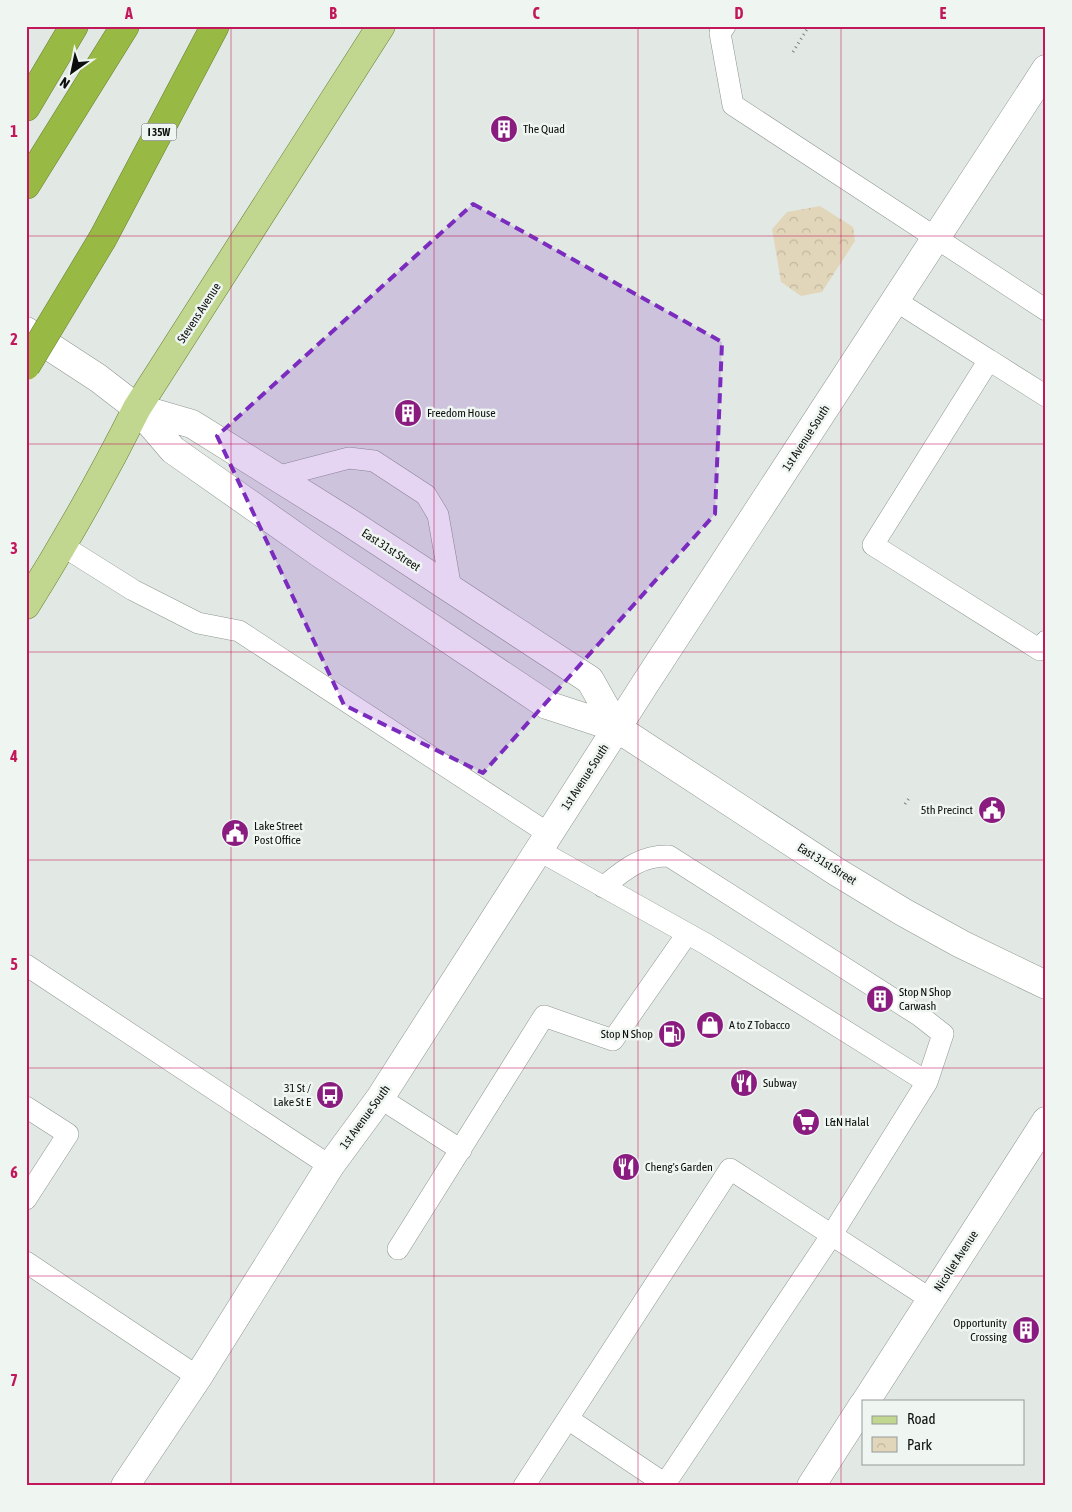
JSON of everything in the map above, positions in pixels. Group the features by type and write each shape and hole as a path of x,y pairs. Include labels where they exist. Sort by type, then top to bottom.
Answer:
{"highway":[{"path":"26,107 74,26"},
{"path":"26,186 125,26"},
{"name":"I 35W","path":"26,366 103,238 215,26"}],"main road":[{"name":"Stevens Avenue","path":"26,605 63,546 108,466 137,408 381,26"}],"street":[{"name":"1st Avenue South","path":"125,1486 198,1377 330,1166 380,1098 617,728 1046,69"},
{"name":"East 31st Street","path":"26,332 98,378 137,408 173,450 318,552 548,705 617,728 837,872 895,907 961,944 1046,985"},
{"name":"East 31st Street","path":"137,408 192,424 590,680 617,728"},
{"name":"Nicollet Avenue","path":"867,1400 1046,1121"},
{"path":"811,1486 862,1407"}],"lane":[{"path":"724,26 720,33 733,105 1046,310"},
{"path":"896,301 1046,396"},
{"path":"989,360 873,545 1040,650 1046,641"},
{"path":"276,477 349,458 374,461 426,495 438,515 451,589"},
{"path":"63,546 133,590 198,623 238,631 544,842 603,887 687,934 927,1082"},
{"path":"568,1419 665,1485 831,1236 927,1082 943,1034 864,980 669,856 657,856 633,863 603,887"},
{"path":"398,1249 544,1016 613,1040 687,934"},
{"path":"26,965 330,1166"},
{"path":"380,1098 461,1150"},
{"path":"26,1107 68,1134 26,1199"},
{"path":"524,1486 730,1169 932,1300"},
{"path":"26,1262 198,1377"}],"path":[{"path":"793,52 809,26"},
{"path":"905,804 910,797"}],"highlighted area":[{"path":"473,204 722,342 715,514 483,773 344,705 217,436"}],"green space":[{"path":"820,206 853,227 855,241 822,292 801,296 781,282 772,229 787,212"}],"place":[{"name":"The Quad","path":"504,129"},
{"name":"Freedom House","path":"408,413"},
{"name":"5th Precinct","path":"992,810"},
{"name":"Lake Street Post Office","path":"235,833"},
{"name":"Stop N Shop Carwash","path":"880,999"},
{"name":"A to Z Tobacco","path":"710,1025"},
{"name":"Stop N Shop","path":"672,1034"},
{"name":"Subway","path":"744,1083"},
{"name":"31 St / Lake St E","path":"330,1095"},
{"name":"L&N Halal","path":"806,1122"},
{"name":"Cheng's Garden","path":"626,1167"},
{"name":"Opportunity Crossing","path":"1026,1330"}]}
